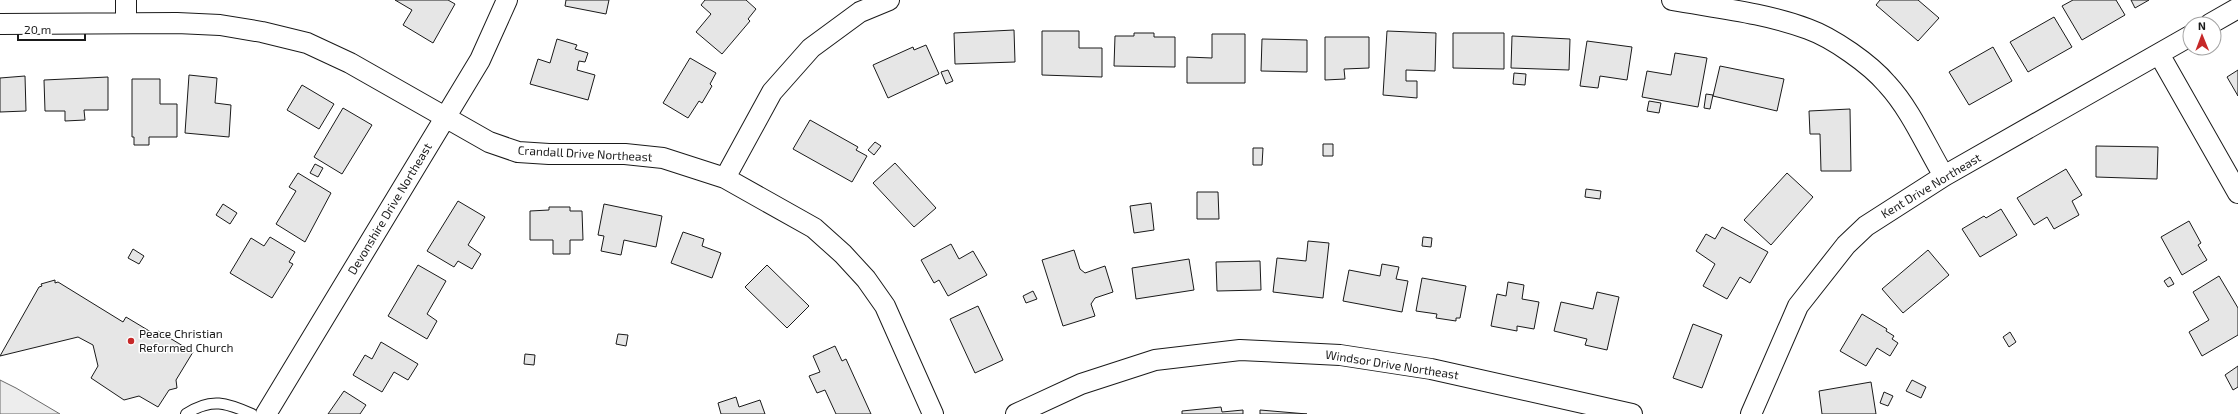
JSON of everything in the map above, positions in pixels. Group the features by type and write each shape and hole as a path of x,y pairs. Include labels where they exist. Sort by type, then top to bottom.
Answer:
{"street":[{"path":"126,0 126,22"},
{"name":"Devonshire Drive Northeast","path":"266,414 480,60 507,0"},
{"path":"725,178 772,92 811,48 860,12 889,0"},
{"path":"1672,0 1755,14 1809,29 1863,60 1888,84 1907,112 1944,176"},
{"path":"2222,17 2238,8"},
{"name":"Crandall Drive Northeast","path":"0,24 126,22 220,25 262,32 308,43 350,63 489,142 518,152 549,154 625,154 663,158 725,178 814,228 843,254 866,279 885,306 933,414"},
{"name":"Kent Drive Northeast","path":"1751,414 1798,306 1846,245 1866,226 1944,176 2182,41"},
{"path":"2159,54 2238,194"},
{"name":"Windsor Drive Northeast","path":"1016,414 1081,384 1156,360 1240,350 1340,355 1431,369 1632,414"}],"lane":[{"path":"186,414 196,407 213,403 229,404 252,414"}],"shaded area":[{"path":"0,380 16,388 60,414 0,414"}],"building":[{"path":"395,0 448,0 455,4 433,43 403,25 412,10"},
{"path":"566,0 609,0 606,14 565,6"},
{"path":"705,0 746,0 756,9 748,19 750,21 722,54 696,32 711,14 701,5"},
{"path":"1880,0 1918,0 1939,18 1918,41 1876,5"},
{"path":"2073,0 2116,0 2125,15 2082,40 2062,6"},
{"path":"2131,0 2149,0 2135,8"},
{"path":"2054,17 2072,47 2028,72 2010,42"},
{"path":"1014,30 1015,62 955,64 954,33"},
{"path":"1042,31 1079,31 1079,48 1102,48 1102,77 1042,75"},
{"path":"1387,31 1436,33 1435,71 1406,70 1406,81 1417,81 1417,98 1383,95"},
{"path":"1134,33 1154,33 1154,37 1175,37 1175,67 1114,66 1115,36 1134,36"},
{"path":"1453,33 1504,33 1504,69 1453,68"},
{"path":"1212,34 1245,34 1245,83 1187,83 1187,57 1212,58"},
{"path":"1512,36 1570,39 1569,70 1511,68"},
{"path":"1325,37 1369,37 1369,68 1344,69 1345,79 1325,80"},
{"path":"557,39 577,45 575,49 588,53 585,62 579,61 577,70 595,75 588,100 530,84 538,59 550,63"},
{"path":"1262,39 1307,40 1307,72 1261,71"},
{"path":"1587,41 1632,47 1627,80 1600,76 1598,88 1580,86"},
{"path":"926,45 939,74 888,98 873,65 913,47 914,50"},
{"path":"1993,47 2012,81 1969,105 1949,72"},
{"path":"1675,53 1707,58 1698,107 1642,97 1647,71 1671,75"},
{"path":"690,58 716,73 710,84 712,86 702,103 699,101 688,118 663,103"},
{"path":"1720,66 1784,79 1777,111 1713,96"},
{"path":"948,70 953,81 946,84 941,72"},
{"path":"2238,70 2238,96 2227,77"},
{"path":"1514,73 1526,74 1525,85 1513,84"},
{"path":"189,75 217,78 215,103 231,105 229,137 185,133"},
{"path":"25,76 26,111 0,112 0,78"},
{"path":"108,77 108,110 84,110 85,120 65,121 65,111 45,111 44,80"},
{"path":"132,79 160,79 160,104 177,104 177,137 149,137 149,145 134,145 134,137 132,137"},
{"path":"302,85 334,104 319,129 287,110"},
{"path":"1706,94 1713,95 1710,109 1704,108"},
{"path":"1649,101 1661,103 1659,113 1647,111"},
{"path":"343,108 372,125 342,174 314,157"},
{"path":"1850,109 1851,171 1821,171 1820,134 1810,134 1809,111"},
{"path":"810,120 858,147 856,150 867,156 852,182 793,149"},
{"path":"875,142 881,146 874,155 868,150"},
{"path":"1323,144 1333,144 1333,156 1323,156"},
{"path":"2096,146 2158,147 2157,179 2096,177"},
{"path":"1253,148 1263,148 1262,165 1253,165"},
{"path":"895,163 936,208 914,227 873,183"},
{"path":"315,164 323,168 318,177 310,173"},
{"path":"2066,169 2082,195 2072,201 2079,215 2054,229 2047,217 2034,225 2017,198"},
{"path":"298,173 331,193 305,242 276,224 296,191 289,187"},
{"path":"1787,173 1813,197 1771,245 1744,220"},
{"path":"1586,189 1601,191 1600,199 1585,197"},
{"path":"1197,192 1218,192 1219,219 1197,219"},
{"path":"458,201 485,217 468,245 481,254 472,269 458,261 454,267 427,251"},
{"path":"1151,203 1154,230 1134,233 1130,206"},
{"path":"223,204 237,213 230,224 216,215"},
{"path":"604,204 662,216 656,247 624,240 621,255 601,251 604,236 598,235"},
{"path":"549,207 570,207 570,211 582,211 583,240 570,240 570,254 553,254 553,240 530,240 530,211 549,210"},
{"path":"2001,209 2017,235 1980,257 1962,229 1984,216 1986,218"},
{"path":"2189,221 2201,243 2198,245 2207,260 2182,275 2161,237"},
{"path":"1722,227 1768,252 1750,283 1740,277 1727,299 1703,286 1715,264 1696,251 1706,234 1715,239"},
{"path":"683,232 704,239 702,246 721,253 712,278 671,263"},
{"path":"270,237 295,252 289,262 293,264 272,298 230,273 251,238 264,246"},
{"path":"1423,237 1432,238 1431,247 1422,246"},
{"path":"1308,241 1329,243 1323,298 1273,292 1277,258 1306,261"},
{"path":"951,244 959,259 973,251 987,275 948,296 939,280 934,283 921,260"},
{"path":"133,249 144,256 139,264 128,258"},
{"path":"1074,250 1080,269 1085,273 1105,266 1113,292 1095,298 1091,304 1095,316 1063,326 1042,260"},
{"path":"1928,250 1949,275 1903,313 1882,289"},
{"path":"1189,259 1194,290 1136,299 1132,268"},
{"path":"1260,261 1261,290 1217,291 1216,262"},
{"path":"1382,264 1399,267 1396,279 1408,281 1402,312 1343,301 1349,270 1380,276"},
{"path":"418,265 446,281 427,314 437,321 427,339 388,316"},
{"path":"767,265 809,306 787,328 745,287"},
{"path":"2219,276 2238,308 2238,335 2202,356 2189,332 2209,320 2193,292"},
{"path":"2170,277 2174,284 2168,287 2164,281"},
{"path":"1422,278 1466,286 1460,318 1456,318 1456,321 1436,318 1437,314 1416,311"},
{"name":"Peace Christian Reformed Church","path":"55,280 55,283 58,282 123,322 126,317 156,335 158,331 193,352 176,380 177,388 169,390 158,407 139,396 124,400 91,378 98,366 93,345 78,337 0,356 39,287 42,286 41,284"},
{"path":"1508,282 1524,285 1522,299 1539,302 1534,329 1517,326 1517,331 1491,326 1497,294 1506,296"},
{"path":"1033,291 1037,299 1026,303 1023,296"},
{"path":"1597,292 1619,297 1607,350 1585,345 1587,339 1554,331 1561,302 1593,309"},
{"path":"978,306 1003,360 975,373 950,319"},
{"path":"1862,314 1887,329 1886,331 1894,336 1892,339 1898,343 1890,356 1877,348 1866,366 1840,351"},
{"path":"1693,324 1722,335 1702,388 1673,378"},
{"path":"2010,332 2016,342 2009,347 2003,337"},
{"path":"618,334 628,335 626,346 616,344"},
{"path":"381,342 418,364 408,380 394,372 382,392 353,375 365,355 372,359"},
{"path":"835,346 842,361 846,359 871,414 836,414 825,390 817,393 809,376 820,372 813,356"},
{"path":"525,354 535,355 534,365 524,364"},
{"path":"2238,366 2238,387 2233,390 2225,375"},
{"path":"1912,380 1926,387 1921,398 1906,391"},
{"path":"1871,382 1876,414 1822,414 1819,391"},
{"path":"344,391 366,405 360,414 328,414"},
{"path":"1884,392 1893,396 1888,406 1880,403"},
{"path":"736,397 739,407 760,400 765,414 721,414 718,403"},
{"path":"1221,407 1222,412 1243,410 1243,414 1182,414 1182,411"},
{"path":"1260,410 1307,414 1260,414"}],"place":[{"name":"Peace Christian Reformed Church","path":"131,341"}]}
